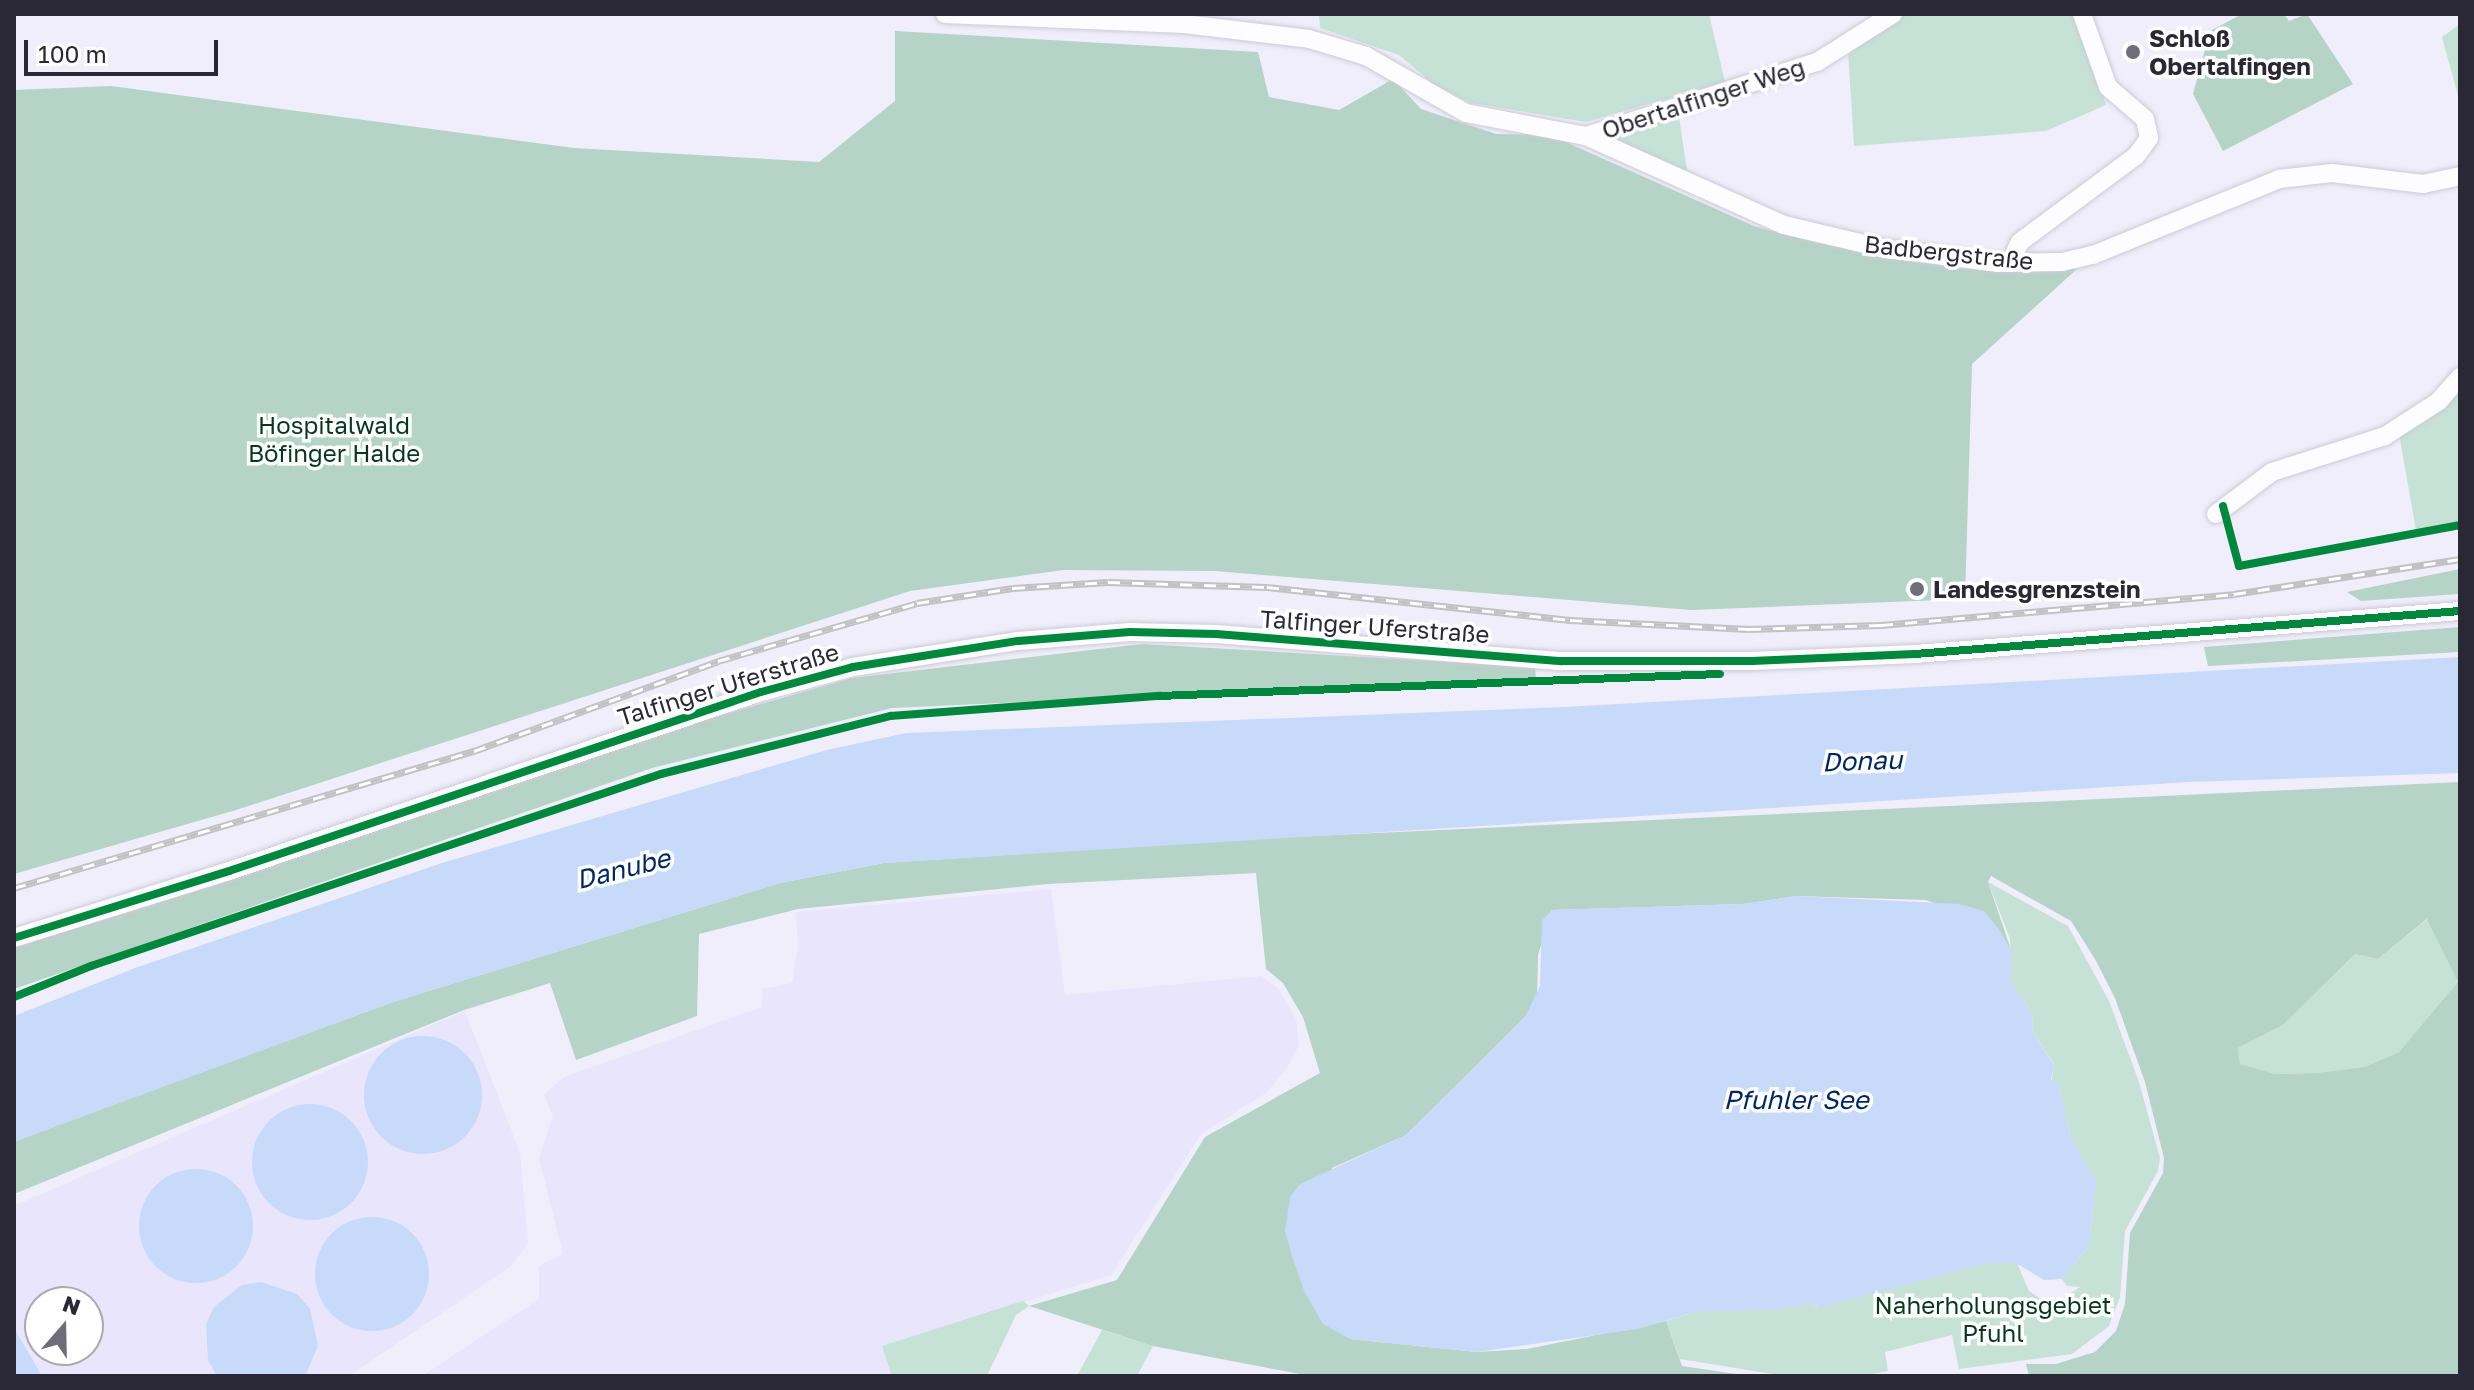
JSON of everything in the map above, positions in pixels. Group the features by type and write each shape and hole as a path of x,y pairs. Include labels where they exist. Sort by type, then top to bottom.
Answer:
{"street":[{"name":"Obertalfinger Weg","path":"945,14 1184,24 1309,39 1366,56 1466,113 1586,136 1817,62 1893,14"},
{"path":"2010,263 2020,242 2136,156 2149,138 2145,119 2108,87 2082,14"},
{"name":"Badbergstraße","path":"1586,136 1784,225 1881,248 2010,263 2093,255 2279,179 2332,173 2423,184 2460,176"},
{"path":"2216,514 2272,472 2385,436 2439,401 2460,377"},
{"name":"Talfinger Uferstraße","path":"14,938 229,871 668,719 853,667 936,652 1130,632 1601,662 1915,654 2460,611"}],"shaded area":[{"path":"1051,889 1065,995 1261,976 1278,988 1296,1019 1299,1046 1287,1068 1266,1093 1201,1134 1111,1275 883,1346 892,1376 422,1376 539,1299 539,1266 563,1254 539,1158 553,1116 544,1095 564,1077 762,1007 763,989 792,983 798,947 796,912"},
{"path":"465,1011 520,1153 528,1243 511,1266 349,1376 14,1376 14,1206"}],"green space":[{"path":"1319,14 1709,14 1725,82 1586,122 1471,103 1436,86 1399,55 1320,28"},
{"path":"1904,14 2078,14 2106,105 2046,131 1854,146 1848,51"},
{"path":"2242,14 2284,14 2289,21 2307,14 2353,84 2223,151 2193,94 2210,31"},
{"path":"2460,24 2460,103 2442,37"},
{"name":"Hospitalwald Böfinger Halde","path":"895,31 1258,52 1269,97 1339,110 1393,79 1421,109 1496,134 1550,135 1754,226 1818,243 2014,270 2077,269 1972,364 1965,599 1691,610 1215,571 1063,570 910,591 236,810 14,874 14,90 111,86 574,148 819,162 895,101"},
{"path":"1678,110 1688,177 1613,140 1611,136"},
{"path":"2460,386 2460,521 2416,530 2399,434"},
{"path":"2460,569 2460,594 2361,601 2347,592"},
{"path":"2460,627 2460,652 2208,666 2204,647"},
{"path":"1142,644 1535,667 1536,678 892,708 652,768 14,989 14,947 652,735 852,678"},
{"path":"2460,782 2460,1376 2029,1376 2026,1364 2056,1364 2095,1352 2116,1331 2125,1304 2130,1233 2163,1173 2164,1158 2145,1082 2115,998 2095,959 2071,921 1991,876 1988,882 2011,950 1997,927 1926,900 1796,896 1743,904 1552,910 1538,955 1537,998 1525,1017 1406,1135 1332,1168 1350,1339 1477,1352 1527,1349 1666,1321 1682,1366 1750,1376 1310,1376 1153,1346 1029,1306 1117,1280 1205,1137 1320,1073 1303,1017 1283,983 1266,969 1256,873 1048,884 798,909 699,934 697,1016 576,1060 550,983 464,1010 14,1194 14,1142 393,1002 780,883 884,863 1249,839","holes":["2427,919 2458,982 2399,1052 2364,1067 2275,1074 2240,1064 2238,1048 2283,1025 2355,954 2378,959"]},
{"name":"Naherholungsgebiet Pfuhl","path":"1988,882 2068,926 2109,1001 2139,1082 2160,1158 2158,1171 2125,1231 2120,1297 2109,1326 2072,1354 1959,1369 1952,1335 1885,1352 1888,1371 1862,1376 1784,1376 1680,1359 1666,1321 1695,1312 1812,1303 1817,1306 1989,1263 2017,1263 2029,1291 2042,1300 2060,1300 2080,1287 2067,1286 2062,1279 2089,1245 2095,1188 2070,1136 2058,1083 2052,1079 2054,1064 2033,1032 2032,1013 2011,982 2010,939"},
{"path":"2428,919 2459,982 2399,1052 2364,1067 2316,1073 2274,1074 2240,1064 2238,1048 2283,1025 2355,954 2378,959"},
{"path":"1023,1301 1029,1306 1016,1315 987,1376 892,1376 882,1346"},
{"path":"1102,1330 1153,1346 1137,1376 1077,1376"}],"water":[{"path":"2460,657 2460,773 2189,782 884,863 780,883 393,1002 14,1142 14,1016 135,968 442,863 827,750 906,733 1565,707"},
{"name":"Pfuhler See","path":"1796,896 1960,904 1984,911 1997,927 2011,950 2011,982 2032,1013 2033,1032 2054,1065 2051,1079 2058,1082 2070,1136 2096,1181 2089,1245 2062,1279 2044,1280 2016,1263 1989,1263 1820,1307 1812,1303 1781,1309 1695,1312 1638,1329 1477,1352 1350,1339 1323,1324 1304,1291 1285,1231 1290,1197 1300,1184 1406,1135 1525,1017 1540,986 1542,920 1552,910 1743,904"},
{"path":"423,1036 446,1041 465,1053 477,1072 482,1095 477,1118 465,1137 446,1149 423,1154 400,1149 381,1137 369,1118 364,1095 369,1072 381,1053 400,1041"},
{"path":"310,1104 332,1109 351,1121 363,1140 368,1162 363,1184 351,1203 332,1215 310,1220 288,1215 269,1203 257,1184 252,1162 257,1140 269,1121 288,1109"},
{"path":"196,1169 218,1174 236,1186 248,1204 253,1226 248,1248 236,1266 218,1278 196,1283 174,1278 156,1266 144,1248 139,1226 144,1204 156,1186 174,1174"},
{"path":"372,1217 394,1221 412,1234 425,1252 429,1274 425,1296 412,1314 394,1327 372,1331 350,1327 332,1314 319,1296 315,1274 319,1252 332,1234 350,1221"},
{"path":"261,1282 297,1294 310,1309 318,1346 305,1376 217,1376 208,1360 206,1324 214,1307 242,1285"},
{"path":"14,1328 24,1345 24,1366 36,1366 42,1376 14,1376"}],"railway":[{"path":"14,888 474,751 718,661 917,603 1013,588 1108,582 1267,587 1570,620 1749,629 1881,625 2234,594 2460,559"}],"cycle path":[{"path":"2223,506 2239,566 2460,525"},
{"path":"14,938 229,871 761,692 853,667 1018,641 1130,632 1216,634 1562,661 1752,661 1915,654 2460,611"},
{"path":"14,997 91,966 661,774 891,716 1159,696 1720,674"}],"place":[{"name":"Schloß Obertalfingen","path":"2133,52"},
{"name":"Landesgrenzstein","path":"1917,589"}],"water label":[{"name":"Donau","path":"1862,761"},
{"name":"Danube","path":"623,869"}]}
